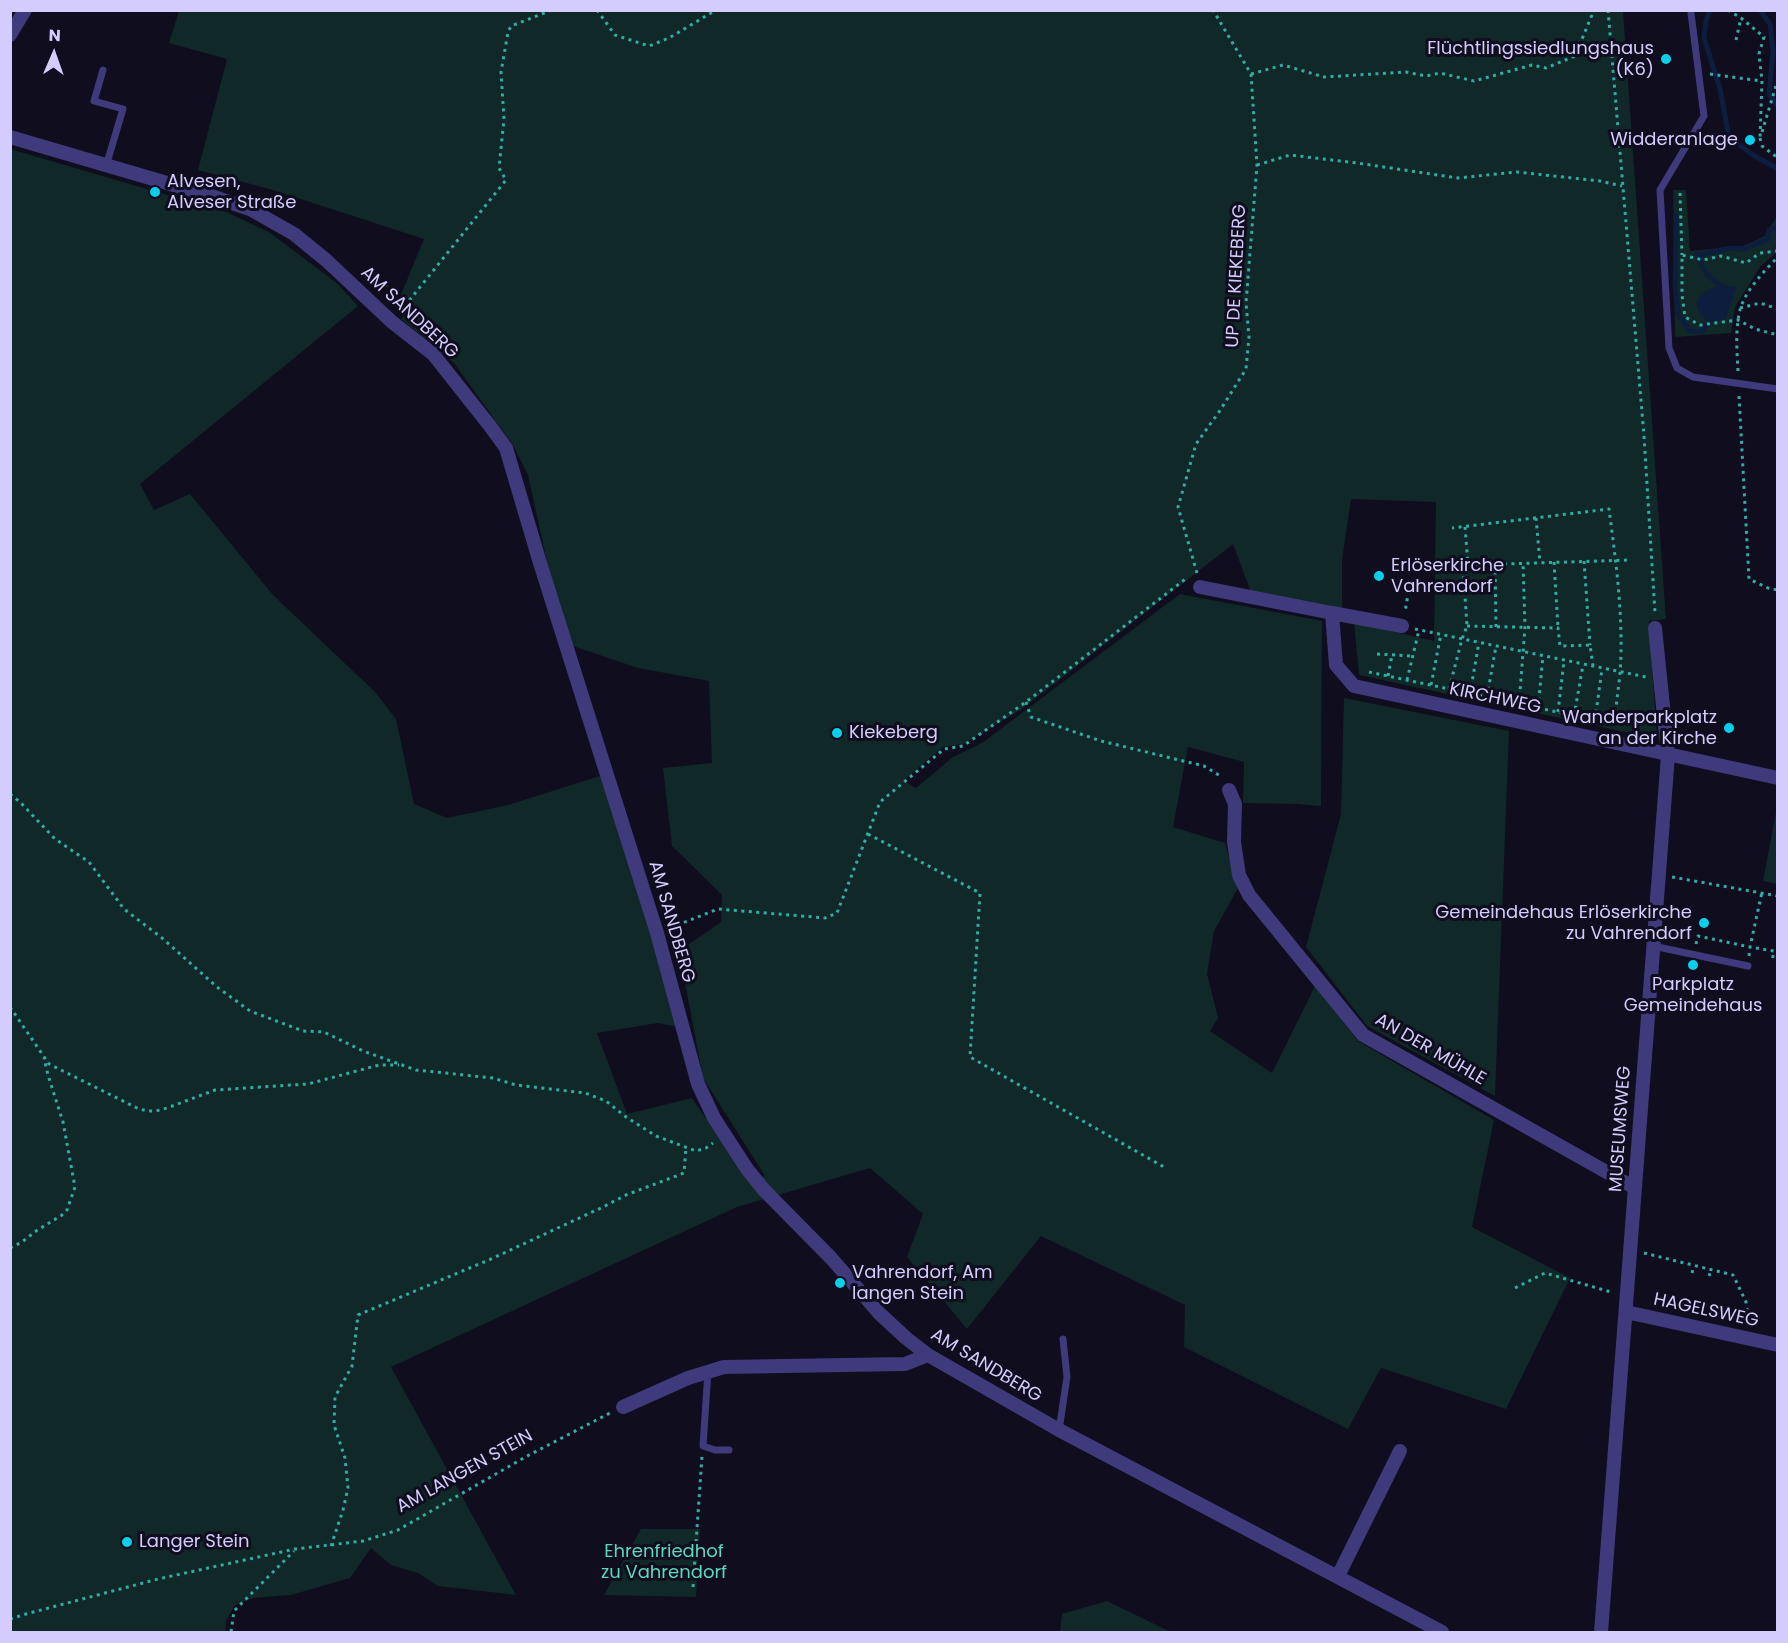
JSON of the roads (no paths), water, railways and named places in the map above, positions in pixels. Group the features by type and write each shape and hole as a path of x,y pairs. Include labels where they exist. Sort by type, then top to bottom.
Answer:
{"street":[{"path":"10,35 25,10"},
{"name":"AM SANDBERG","path":"10,137 250,209 294,234 326,260 392,322 433,354 506,448 657,933 698,1084 714,1118 747,1169 879,1313 928,1355 1059,1430 1442,1632"},
{"path":"1200,587 1402,626"},
{"name":"KIRCHWEG","path":"1332,613 1336,666 1354,686 1778,778"},
{"name":"MUSEUMSWEG","path":"1600,1632 1668,755 1655,628"},
{"name":"AN DER MÜHLE","path":"1229,790 1235,804 1234,842 1239,875 1249,895 1363,1035 1635,1188"},
{"name":"HAGELSWEG","path":"1626,1312 1778,1345"},
{"path":"623,1407 688,1378 724,1367 905,1364 928,1355"},
{"path":"1338,1576 1400,1451"}],"lane":[{"path":"1691,14 1704,116 1660,190 1669,348 1677,368 1693,377 1778,389"},
{"path":"103,70 94,100 123,109 106,166"},
{"path":"1653,946 1748,966"},
{"path":"1059,1430 1067,1377 1063,1339"},
{"path":"708,1371 703,1446 715,1450 729,1450"}],"water":[{"path":"1721,285 1736,287 1734,295 1726,319 1709,322 1698,310 1698,300 1706,291"}],"waterway":[{"path":"1710,10 1704,38 1720,89 1729,137 1753,155 1778,169"},
{"path":"1760,10 1770,24 1773,51 1769,94 1778,107"},
{"path":"1676,216 1675,287 1678,314 1690,331 1702,332 1711,316"},
{"path":"1719,290 1721,285 1706,272 1697,254 1700,256 1730,248 1744,249 1768,239 1769,230 1778,227"}],"place":[{"name":"Flüchtlingssiedlungshaus (K6)","path":"1666,59"},
{"name":"Widderanlage","path":"1750,140"},
{"name":"Alvesen, Alveser Straße","path":"155,192"},
{"name":"Erlöserkirche Vahrendorf","path":"1379,576"},
{"name":"Wanderparkplatz an der Kirche","path":"1729,728"},
{"name":"Kiekeberg","path":"837,733"},
{"name":"Gemeindehaus Erlöserkirche zu Vahrendorf","path":"1704,923"},
{"name":"Parkplatz Gemeindehaus","path":"1693,965"},
{"name":"Vahrendorf, Am langen Stein","path":"840,1283"},
{"name":"Langer Stein","path":"127,1542"}],"park label":[{"name":"Ehrenfriedhof zu Vahrendorf","path":"664,1562"}]}
